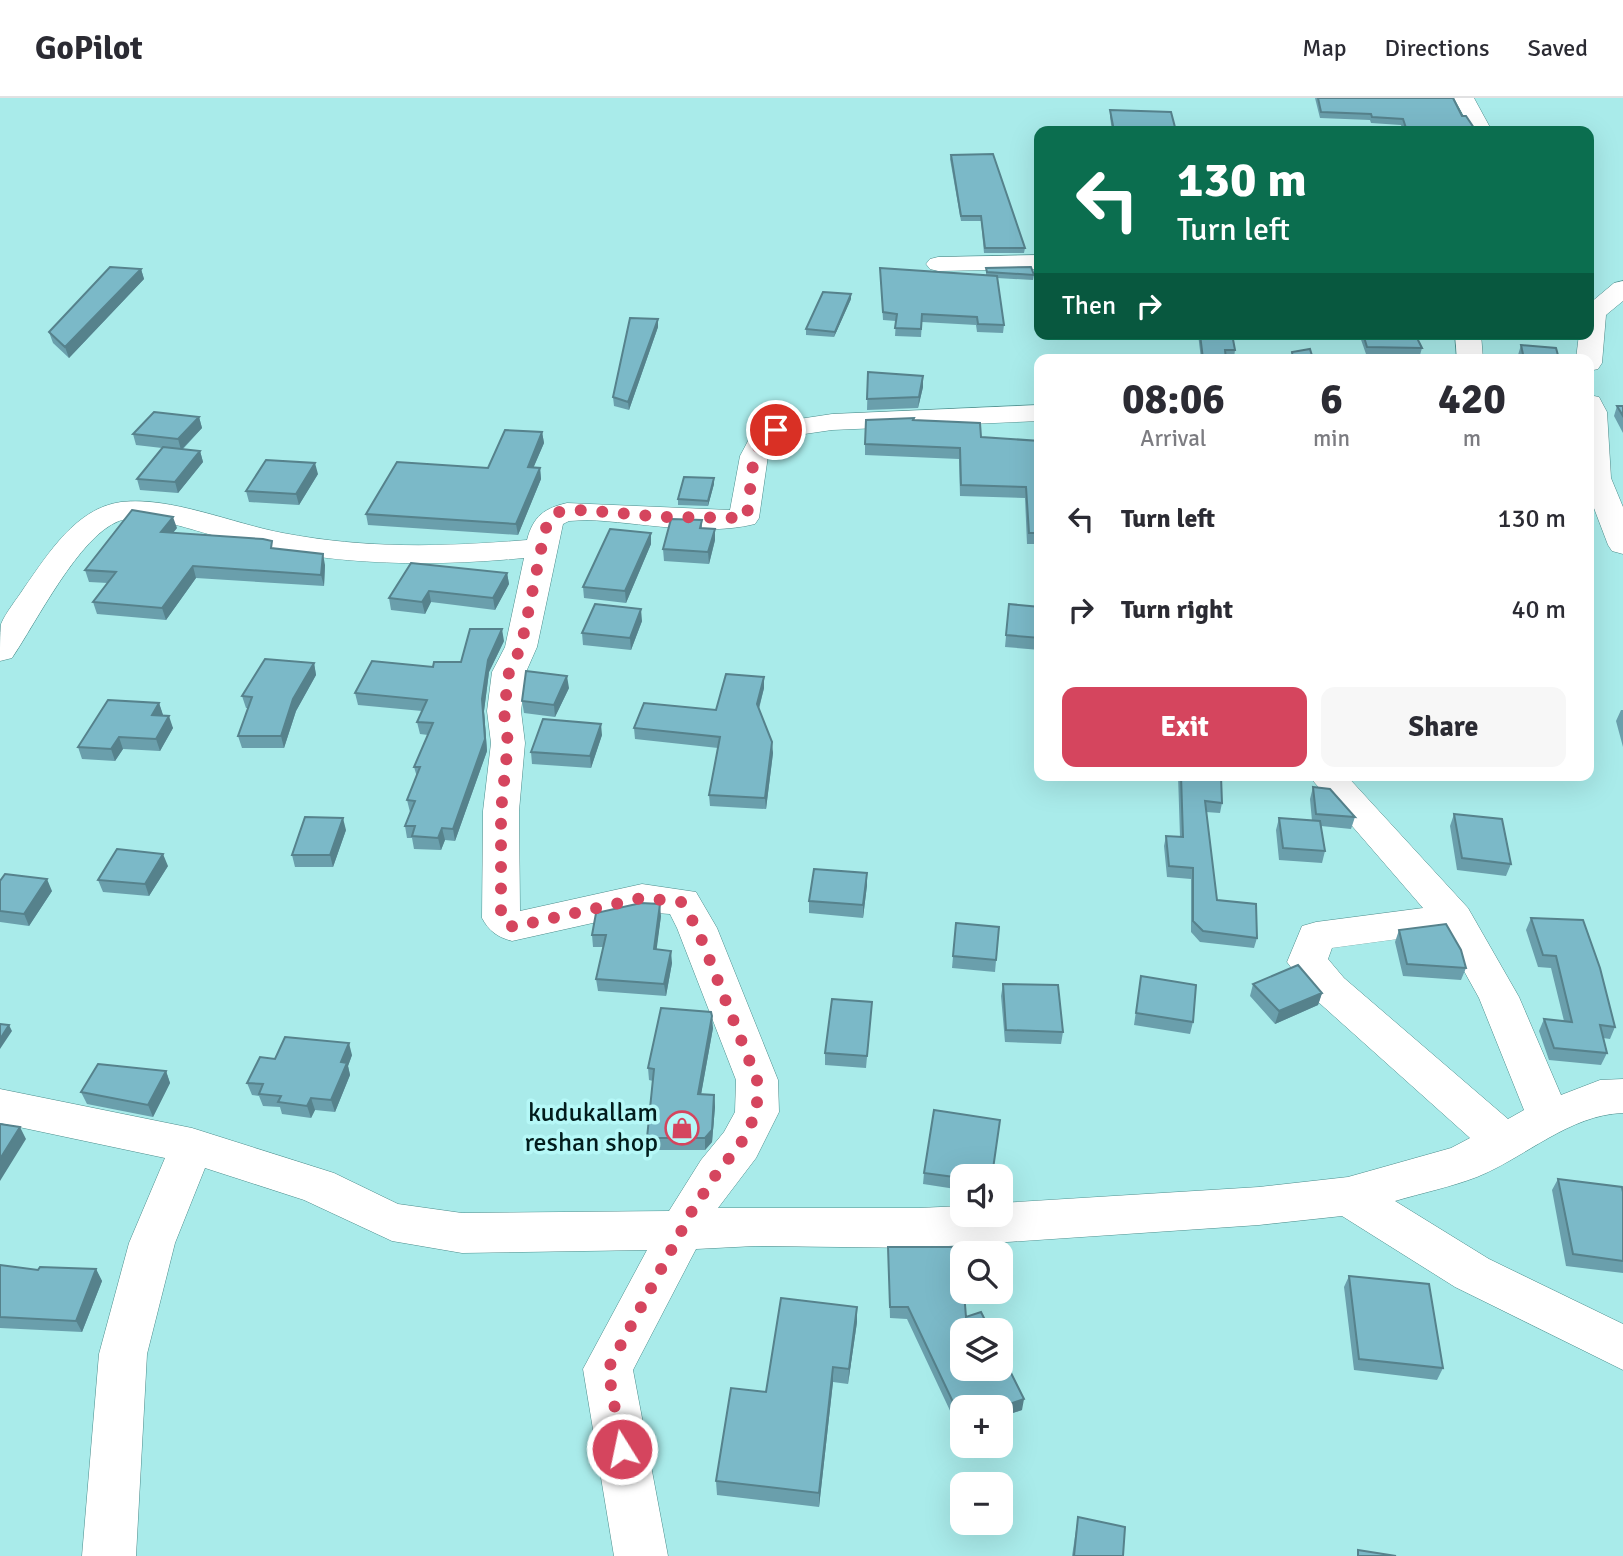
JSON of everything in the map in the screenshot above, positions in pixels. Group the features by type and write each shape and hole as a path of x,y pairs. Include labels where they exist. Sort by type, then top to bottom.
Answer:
{"street":[{"path":"1464,98 1479,126"},
{"path":"938,264 1034,262"},
{"path":"1594,311 1623,288"},
{"path":"641,1556 608,1369 692,1211 717,1173 740,1145 757,1112 757,1080 690,913 681,902 642,898 513,927 501,918 501,811 508,743 504,712 509,672 521,647 548,521 558,512 583,510 662,517 744,518 747,516 754,456 759,445 776,430 832,422 1034,413"},
{"path":"1594,428 1597,478 1623,545"},
{"path":"0,651 26,609 71,548 92,524 110,513 128,511 173,515 307,549 410,556 541,548"},
{"path":"1331,781 1454,918 1499,997 1549,1118"},
{"path":"1454,918 1317,936 1307,962 1330,989 1504,1142"},
{"path":"0,1106 192,1146 318,1186 392,1222 462,1233 683,1230 755,1226 919,1228 1259,1206 1348,1196 1463,1163 1549,1118 1600,1097 1623,1096"},
{"path":"109,1556 123,1354 152,1243 192,1146"},
{"path":"1348,1196 1472,1273 1623,1348"}],"building":[{"path":"1318,98 1453,98 1462,116 1466,116 1473,126 1405,126 1403,119 1372,117 1371,114 1321,112"},
{"path":"1110,110 1171,112 1175,126 1113,126"},
{"path":"993,154 1025,248 985,248 981,216 961,216 951,155"},
{"path":"110,267 141,269 65,347 49,332"},
{"path":"1031,267 1034,275 987,272 986,268"},
{"path":"880,268 997,276 1004,325 978,324 977,317 922,314 921,329 895,328 897,314 883,312"},
{"path":"823,292 851,294 835,332 806,329"},
{"path":"630,318 658,319 628,402 613,397"},
{"path":"1201,340 1233,340 1235,350 1225,350 1225,354 1202,354"},
{"path":"1365,340 1418,340 1422,348 1367,347"},
{"path":"1521,345 1556,348 1558,354 1523,354"},
{"path":"1310,349 1312,354 1292,354"},
{"path":"868,372 923,376 919,397 867,399"},
{"path":"154,412 199,417 178,439 133,434"},
{"path":"914,418 913,420 980,423 981,437 1034,441 1034,533 1029,533 1026,487 961,485 960,448 865,444 866,420"},
{"path":"505,430 542,432 528,467 540,468 516,524 366,514 397,462 488,468"},
{"path":"163,447 200,451 175,482 137,479"},
{"path":"266,460 315,463 296,494 246,491"},
{"path":"684,477 714,478 708,501 678,499"},
{"path":"132,510 173,517 161,532 263,539 272,541 271,548 323,554 321,575 193,566 162,608 93,602 116,572 85,570"},
{"path":"671,519 702,520 700,528 715,529 708,552 663,549"},
{"path":"610,529 651,533 625,591 583,587"},
{"path":"411,563 507,573 493,598 429,591 422,602 389,598"},
{"path":"595,604 641,609 630,638 582,633"},
{"path":"1009,604 1034,606 1034,637 1006,635"},
{"path":"470,629 502,629 488,660 482,699 485,739 453,829 442,828 438,838 412,836 415,826 405,826 415,801 407,800 420,767 414,767 433,723 417,722 427,700 355,693 372,661 433,667 434,662 461,662"},
{"path":"265,659 314,663 293,699 281,736 238,736 252,697 242,696"},
{"path":"526,671 567,676 554,705 522,701"},
{"path":"726,674 764,677 757,704 772,742 765,798 709,795 720,737 634,728 644,703 716,710"},
{"path":"108,700 159,703 152,715 169,716 156,739 119,737 111,749 78,747"},
{"path":"543,719 601,724 590,756 531,752"},
{"path":"1181,781 1221,781 1222,803 1205,801 1217,900 1256,904 1257,938 1203,931 1193,921 1193,868 1169,866 1166,836 1183,837"},
{"path":"1313,787 1330,789 1355,817 1316,814"},
{"path":"1454,814 1502,819 1511,864 1462,858"},
{"path":"305,817 343,818 330,855 292,855"},
{"path":"1279,818 1320,821 1325,851 1283,848"},
{"path":"117,849 163,854 145,884 98,880"},
{"path":"814,869 867,873 863,905 809,901"},
{"path":"5,874 47,879 24,914 0,911 0,881"},
{"path":"641,903 660,904 654,949 671,951 664,984 596,979 606,935 592,935 596,913"},
{"path":"1531,918 1583,920 1600,968 1615,1027 1600,1025 1607,1053 1554,1048 1544,1019 1572,1022 1556,956 1543,955"},
{"path":"956,923 999,927 996,960 953,956"},
{"path":"1446,924 1461,950 1466,968 1407,964 1399,930"},
{"path":"1298,965 1322,993 1279,1011 1253,984"},
{"path":"1141,976 1196,985 1193,1022 1136,1013"},
{"path":"1003,984 1058,985 1063,1032 1006,1030"},
{"path":"832,999 872,1002 867,1056 825,1053"},
{"path":"661,1008 711,1012 698,1094 714,1095 712,1130 705,1138 647,1138 654,1069 648,1068"},
{"path":"0,1024 9,1025 0,1039"},
{"path":"285,1037 349,1043 341,1062 347,1063 331,1100 311,1098 307,1106 278,1102 281,1096 259,1094 263,1084 247,1083 260,1057 275,1059"},
{"path":"98,1064 166,1071 148,1105 81,1092"},
{"path":"934,1110 1000,1120 994,1164 950,1164 950,1176 924,1173"},
{"path":"0,1124 20,1127 0,1159"},
{"path":"1558,1179 1622,1187 1623,1261 1573,1254"},
{"path":"888,1247 950,1247 950,1304 965,1304 966,1317 981,1312 984,1318 950,1318 950,1381 1013,1381 1013,1377 1024,1399 1013,1403 1013,1395 950,1396 908,1307 890,1307"},
{"path":"0,1265 38,1270 40,1267 96,1269 76,1321 0,1317"},
{"path":"1349,1276 1429,1284 1443,1368 1359,1359"},
{"path":"781,1298 857,1307 849,1369 833,1367 819,1493 716,1481 731,1388 766,1392"},
{"path":"1078,1517 1125,1527 1123,1556 1074,1556"},
{"path":"1358,1550 1396,1556 1358,1556"}],"place":[{"name":"kudukallam reshan shop","path":"682,1128"}],"route":[{"path":"622,1449 608,1369 692,1211 717,1173 740,1145 757,1112 757,1080 697,928 681,902 642,898 609,903 513,927 501,918 501,811 508,743 504,712 509,672 521,647 548,521 558,512 583,510 662,517 744,518 747,516 754,456 759,445 776,430"}]}
